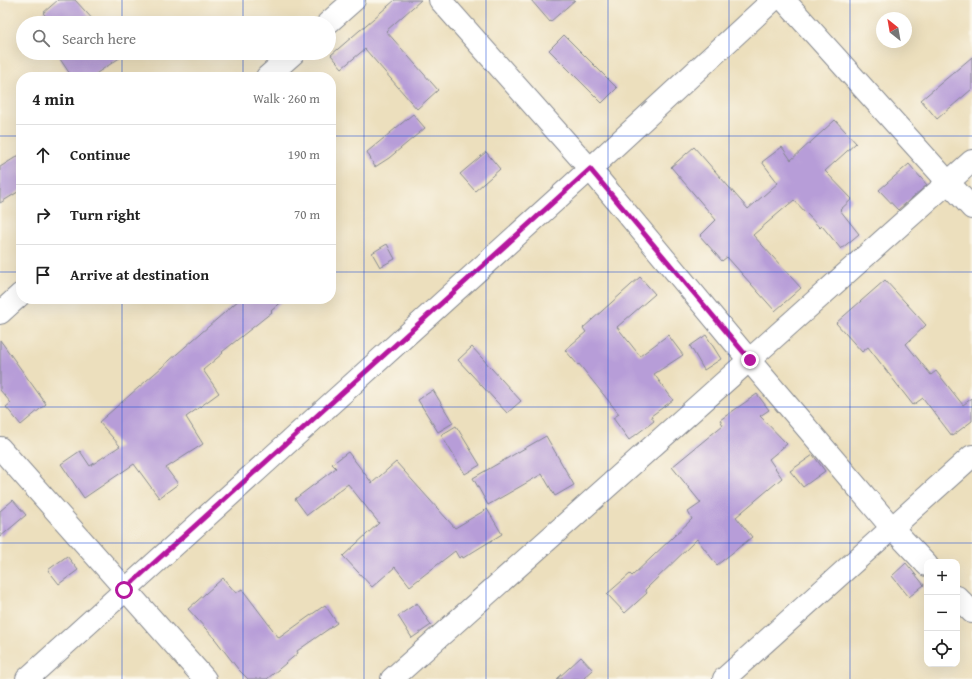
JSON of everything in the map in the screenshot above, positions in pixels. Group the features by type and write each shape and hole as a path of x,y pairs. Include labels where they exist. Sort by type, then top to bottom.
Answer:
{"street":[{"path":"336,16 354,0"},
{"path":"440,0 590,169 892,528 924,562"},
{"path":"27,679 590,169 773,0"},
{"path":"784,0 972,208"},
{"path":"273,72 286,60"},
{"path":"392,679 972,161"},
{"path":"0,313 16,299"},
{"path":"0,448 124,590 205,679"},
{"path":"724,679 972,456"},
{"path":"960,600 972,612"}],"building":[{"path":"58,0 75,0 90,16 46,16 43,13"},
{"path":"395,0 421,0 386,31 438,90 417,109 365,49 342,68 335,60 336,51"},
{"path":"531,0 575,0 550,22"},
{"path":"564,35 617,88 602,103 549,50"},
{"path":"972,57 972,89 937,119 921,100"},
{"path":"61,60 116,60 98,72 69,72"},
{"path":"413,114 425,128 389,158 375,167 367,152"},
{"path":"835,120 856,143 825,171 852,199 840,210 859,234 841,249 822,226 820,228 794,200 753,235 801,288 775,311 727,257 722,261 700,236 716,220 671,167 694,147 748,209 778,183 762,162 782,147 791,160"},
{"path":"486,152 500,169 475,191 460,174"},
{"path":"16,157 16,193 0,203 0,167"},
{"path":"909,164 927,185 898,210 879,190"},
{"path":"387,244 395,259 380,267 372,253"},
{"path":"640,277 655,294 617,327 640,356 668,335 683,355 654,374 673,400 651,416 654,421 629,440 613,418 619,414 579,364 578,365 565,350 586,332 583,328"},
{"path":"885,280 926,325 906,344 931,375 936,371 963,405 972,398 972,421 952,436 923,398 913,405 868,347 862,352 836,323"},
{"path":"234,304 279,304 271,311 272,312 222,352 223,353 203,370 219,393 186,417 203,444 166,468 178,484 159,498 134,464 84,498 61,464 80,451 90,466 120,446 99,422"},
{"path":"706,335 721,359 704,370 690,346"},
{"path":"0,340 46,404 21,425 6,407 11,403 0,390"},
{"path":"472,347 521,401 507,413 458,360"},
{"path":"433,390 453,423 438,432 418,400"},
{"path":"757,394 769,410 760,416 787,444 769,459 782,478 736,517 752,537 717,565 697,539 645,590 647,593 625,613 607,594 630,574 632,576 692,519 688,512 701,503 672,467 723,425 720,420"},
{"path":"456,426 480,465 465,474 441,435"},
{"path":"546,436 574,485 555,496 542,474 488,505 473,478"},
{"path":"348,452 372,483 396,462 455,528 487,509 502,534 463,558 462,556 459,558 455,551 410,586 395,567 372,587 343,556 379,523 348,484 307,515 295,499 336,468 332,464"},
{"path":"813,455 825,471 803,487 790,471"},
{"path":"13,500 26,515 0,537 0,511"},
{"path":"67,556 78,570 59,584 48,570"},
{"path":"906,563 924,585 909,597 892,576"},
{"path":"223,578 236,593 242,589 279,638 325,605 337,623 297,651 298,653 267,679 248,679 188,609"},
{"path":"417,603 431,625 412,638 398,616"},
{"path":"581,657 593,670 583,679 557,679"}],"route":[{"path":"124,590 590,169 750,360"}]}
